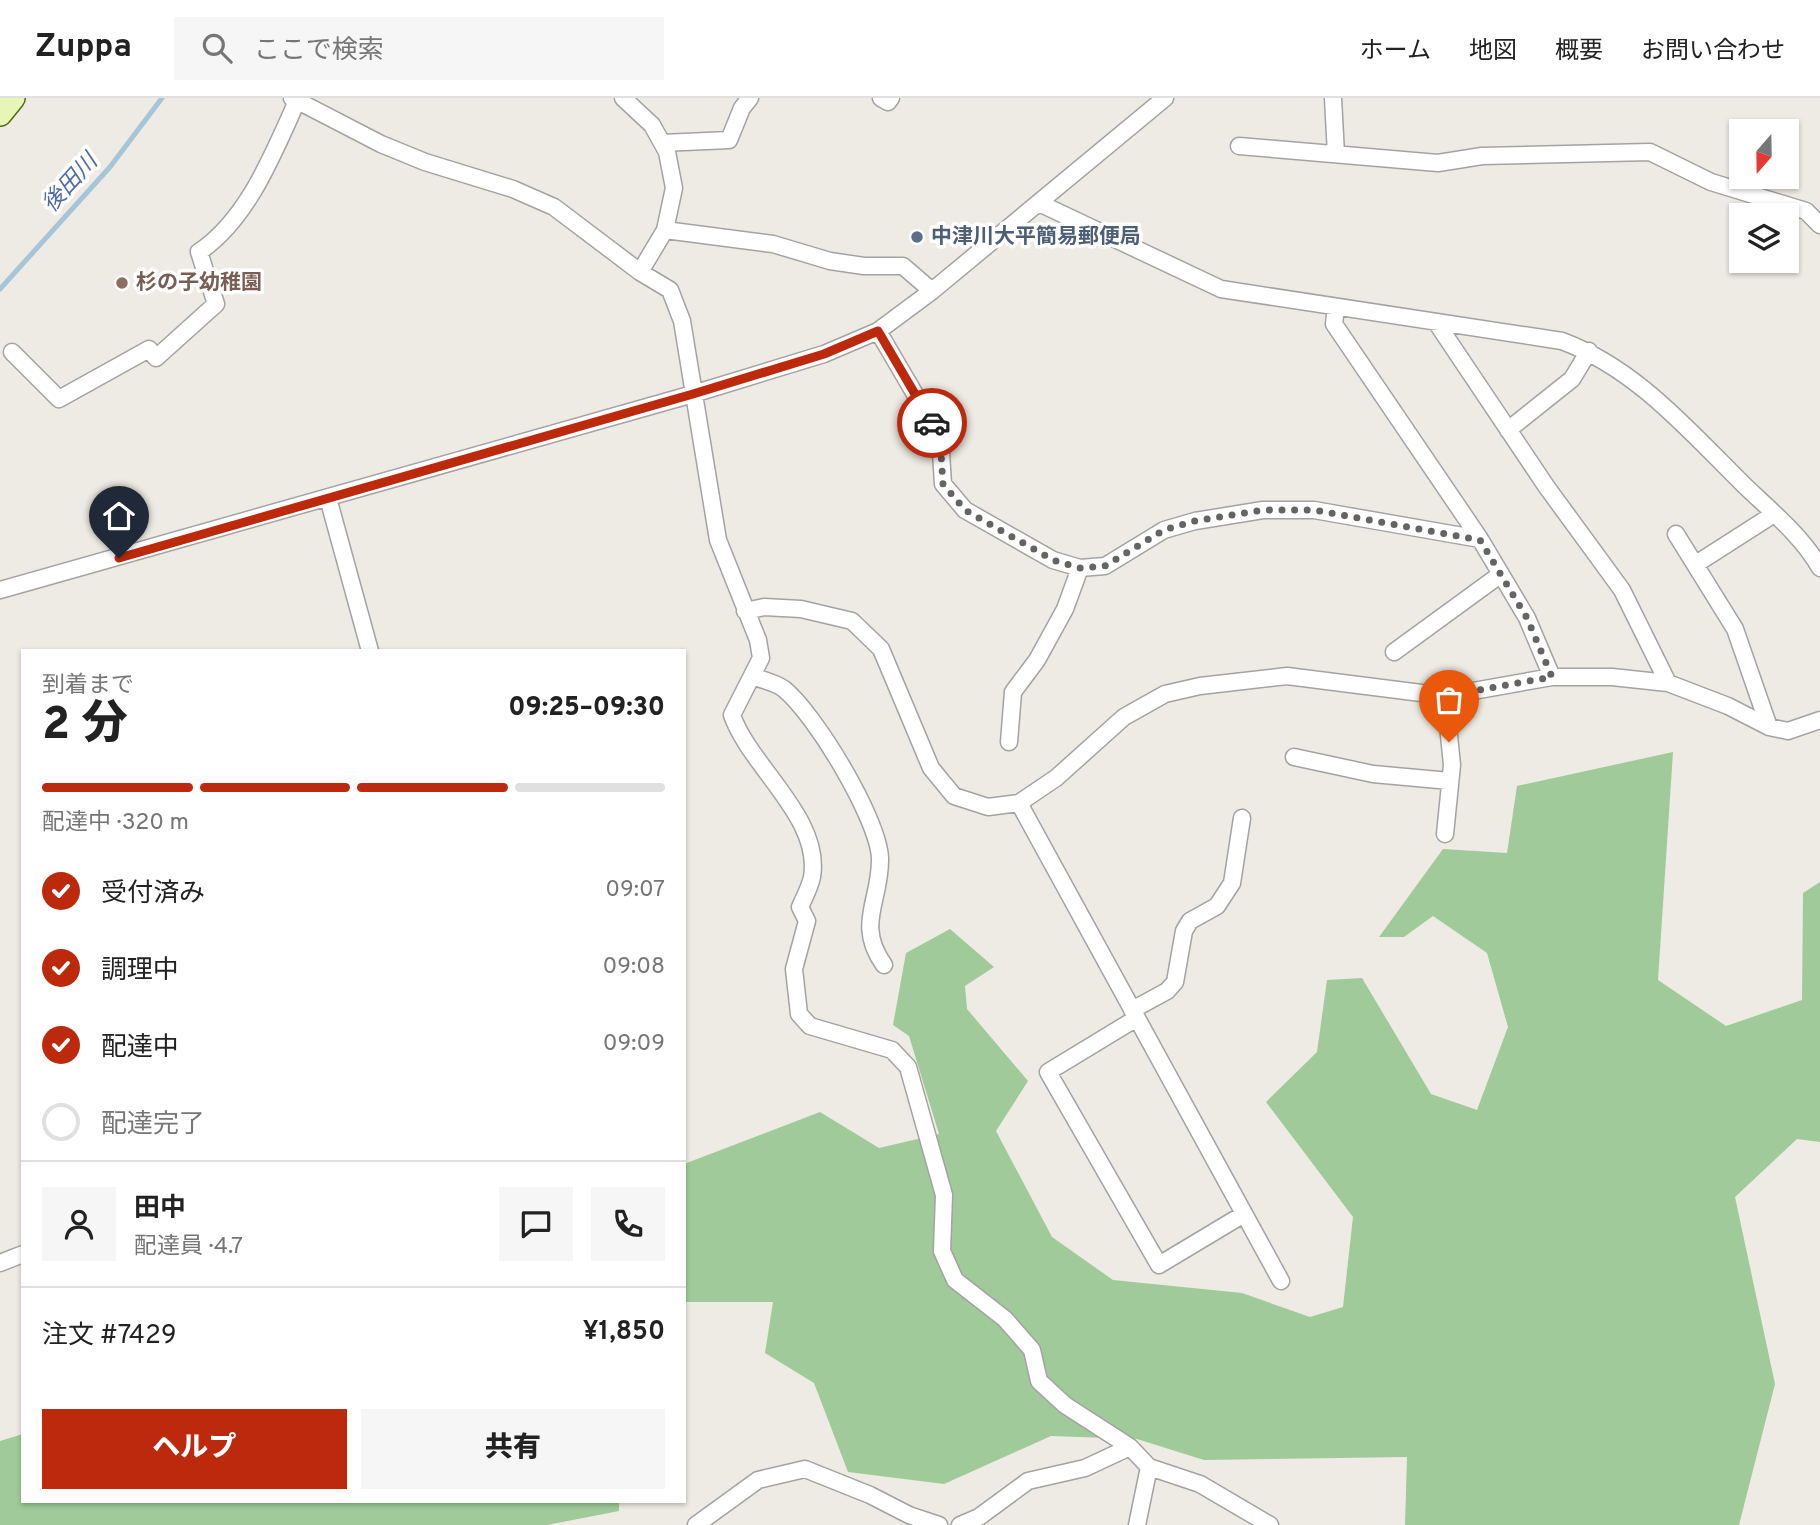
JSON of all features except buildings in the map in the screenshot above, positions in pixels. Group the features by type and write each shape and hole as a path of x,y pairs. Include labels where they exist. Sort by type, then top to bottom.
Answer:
{"street":[{"path":"0,114 13,98"},
{"path":"623,98 653,125 662,143 674,188 665,230 640,272"},
{"path":"662,143 729,140 742,108 750,98"},
{"path":"881,98 888,102 891,98"},
{"path":"1333,98 1336,154"},
{"path":"12,352 60,399 149,349 156,358 216,304 199,252 220,238 268,164 295,99 414,158 513,189 554,207 640,272 670,290 682,321 718,540 758,640 761,658 754,677 732,715 740,738 797,815 810,848 811,878 800,907 807,921 794,969 799,1014 810,1026 881,1045 901,1057 908,1067 944,1195 942,1251 955,1280 1005,1319 1032,1350 1039,1381 1065,1405 1130,1447 1149,1467 1199,1484 1270,1525"},
{"path":"0,590 693,394 824,354 878,331 932,291 1041,204 1156,100"},
{"path":"1239,146 1438,163 1482,156 1650,152 1711,182 1806,211 1820,225"},
{"path":"1041,204 1221,289 1562,341 1589,351 1654,397 1774,514 1820,568"},
{"path":"665,230 773,244 830,261 864,266 903,266 932,291"},
{"path":"1336,307 1334,324 1501,574 1527,618 1552,677"},
{"path":"1436,322 1508,430 1622,590 1668,683"},
{"path":"878,331 940,437 943,484 965,510 1053,560 1080,568 1105,566 1164,530 1195,521 1263,510 1314,510 1480,540"},
{"path":"1508,430 1572,379 1589,351"},
{"path":"328,498 369,649"},
{"path":"1696,564 1774,514"},
{"path":"1676,534 1735,629 1769,727"},
{"path":"1009,742 1013,692 1037,660 1065,609 1080,568"},
{"path":"1394,652 1501,574"},
{"path":"745,611 764,607 801,609 852,621 881,649 931,768 954,796 988,807 1019,803 1056,778 1124,717 1177,691 1287,676 1445,696 1552,677 1612,677 1668,683 1728,706 1769,727 1788,732 1820,720"},
{"path":"754,677 781,687 800,704 862,799 878,836 880,861 869,933 872,948 884,965"},
{"path":"1445,696 1452,765 1446,834"},
{"path":"1294,757 1373,774 1450,781"},
{"path":"1019,803 1281,1281"},
{"path":"1242,818 1232,883 1217,906 1191,921 1184,932 1175,982 1135,1014 1048,1072 1159,1265 1244,1214"},
{"path":"0,1263 21,1255"},
{"path":"960,1525 979,1517 1028,1481 1085,1468 1130,1447"},
{"path":"1137,1525 1149,1467"},
{"path":"696,1525 758,1480 805,1469 870,1495 909,1515 939,1525"}],"green space":[{"path":"1673,752 1658,980 1726,1026 1802,1000 1803,893 1820,882 1820,1142 1797,1139 1735,1197 1775,1384 1739,1525 1405,1525 1407,1457 1204,1460 1137,1439 1051,1436 944,1484 848,1472 814,1383 765,1353 773,1302 686,1302 686,1163 820,1112 879,1148 939,1134 909,1036 893,1025 906,953 950,929 994,967 965,986 967,1009 1028,1081 996,1131 1052,1237 1113,1280 1242,1293 1310,1317 1343,1307 1353,1217 1266,1102 1317,1052 1327,980 1362,978 1431,1094 1477,1110 1508,1027 1487,953 1433,916 1404,937 1379,937 1443,849 1507,853 1517,786"},
{"path":"21,1435 21,1503 619,1503 619,1511 547,1525 0,1525 0,1441"}],"waterway":[{"name":"後田川","path":"0,289 110,167 162,98"}],"way so far":[{"path":"932,423 940,437 943,484 965,510 1053,560 1080,568 1105,566 1164,530 1195,521 1263,510 1314,510 1480,540 1527,618 1552,677 1445,696 1449,742"}],"place":[{"name":"中津川大平簡易郵便局","path":"917,237"},
{"name":"杉の子幼稚園","path":"122,283"}],"route":[{"path":"119,558 693,394 824,354 878,331 932,423"}]}
